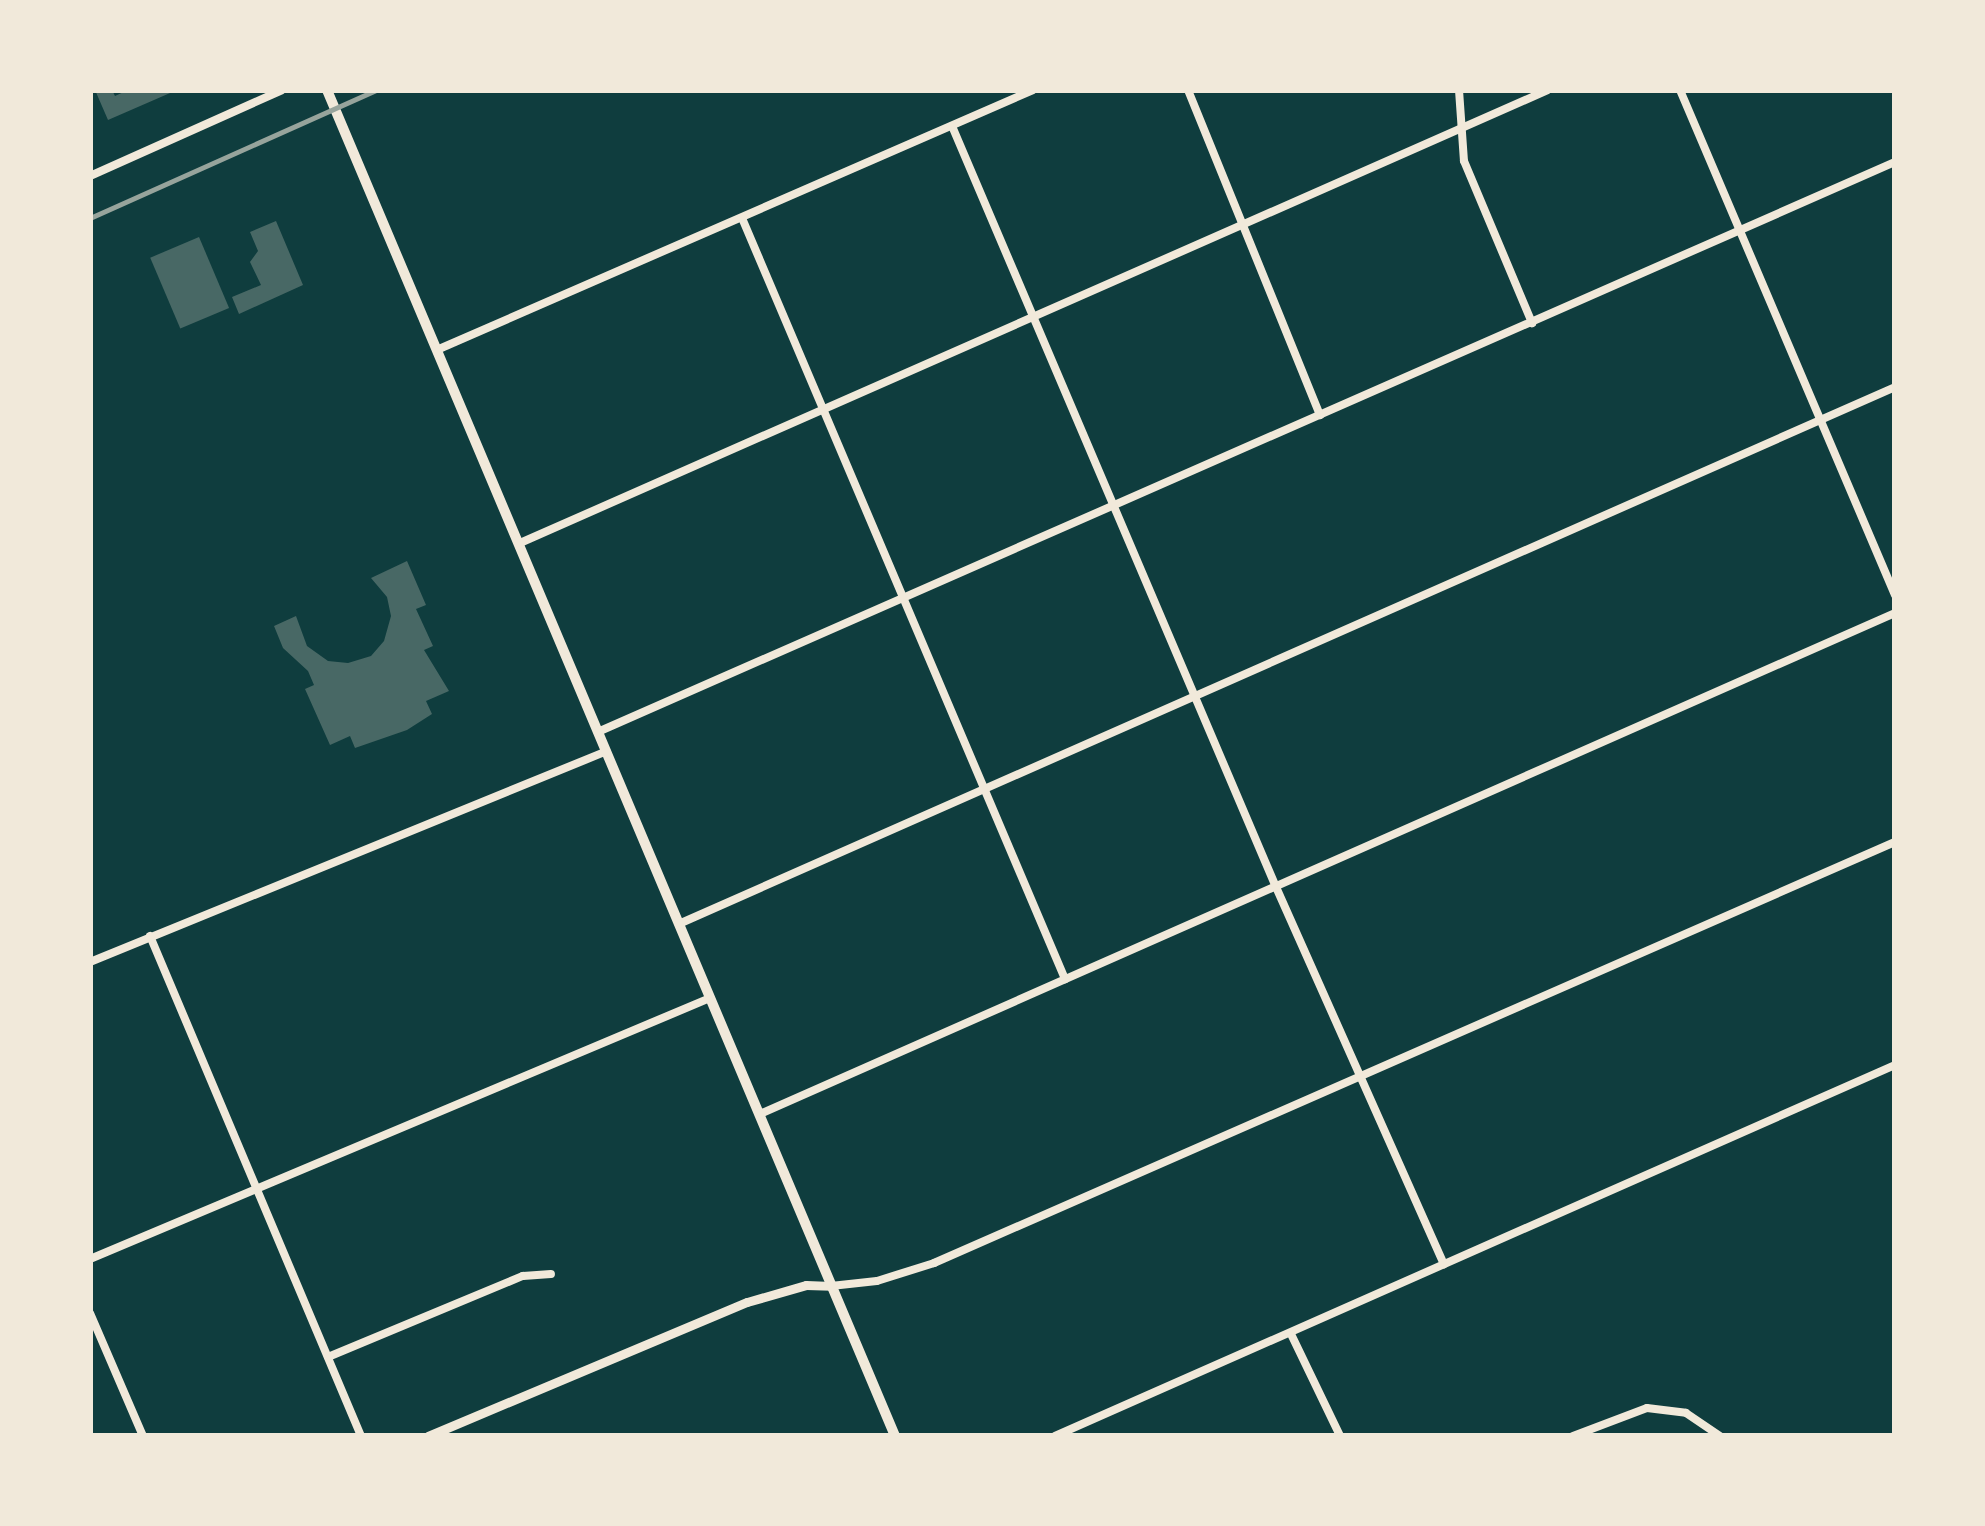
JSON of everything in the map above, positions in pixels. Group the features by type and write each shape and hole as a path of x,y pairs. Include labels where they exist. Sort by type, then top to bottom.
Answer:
{"main road":[{"path":"331,90 895,1436"}],"street":[{"path":"90,176 282,90"},
{"path":"439,349 1033,90"},
{"path":"1188,90 1320,415"},
{"path":"1459,90 1464,161 1532,323"},
{"path":"520,543 1548,90"},
{"path":"1680,90 1895,595"},
{"path":"952,126 1276,887 1444,1264"},
{"path":"600,731 1895,162"},
{"path":"742,218 1065,979"},
{"path":"681,923 1895,387"},
{"path":"760,1114 1895,613"},
{"path":"90,962 608,751"},
{"path":"428,1436 747,1302 806,1285 877,1281 934,1263 1895,842"},
{"path":"150,937 361,1436"},
{"path":"90,1259 712,997"},
{"path":"1055,1436 1895,1065"},
{"path":"328,1357 523,1276 551,1274"},
{"path":"90,1313 143,1436"},
{"path":"1291,1334 1340,1436"},
{"path":"1573,1436 1647,1408 1685,1413 1720,1436"}],"building":[{"path":"95,90 112,90 115,96 128,90 177,90 108,120"},
{"path":"276,221 303,285 239,314 232,297 261,285 250,262 258,251 250,232"},
{"path":"199,237 229,308 180,329 150,258"},
{"path":"407,561 426,605 416,609 433,646 424,650 449,691 426,701 432,714 407,730 355,748 350,736 330,745 305,689 314,685 308,671 283,648 274,626 296,616 307,646 328,661 348,663 371,656 384,641 391,616 387,597 371,578"}],"railway":[{"path":"90,218 376,90"}]}
